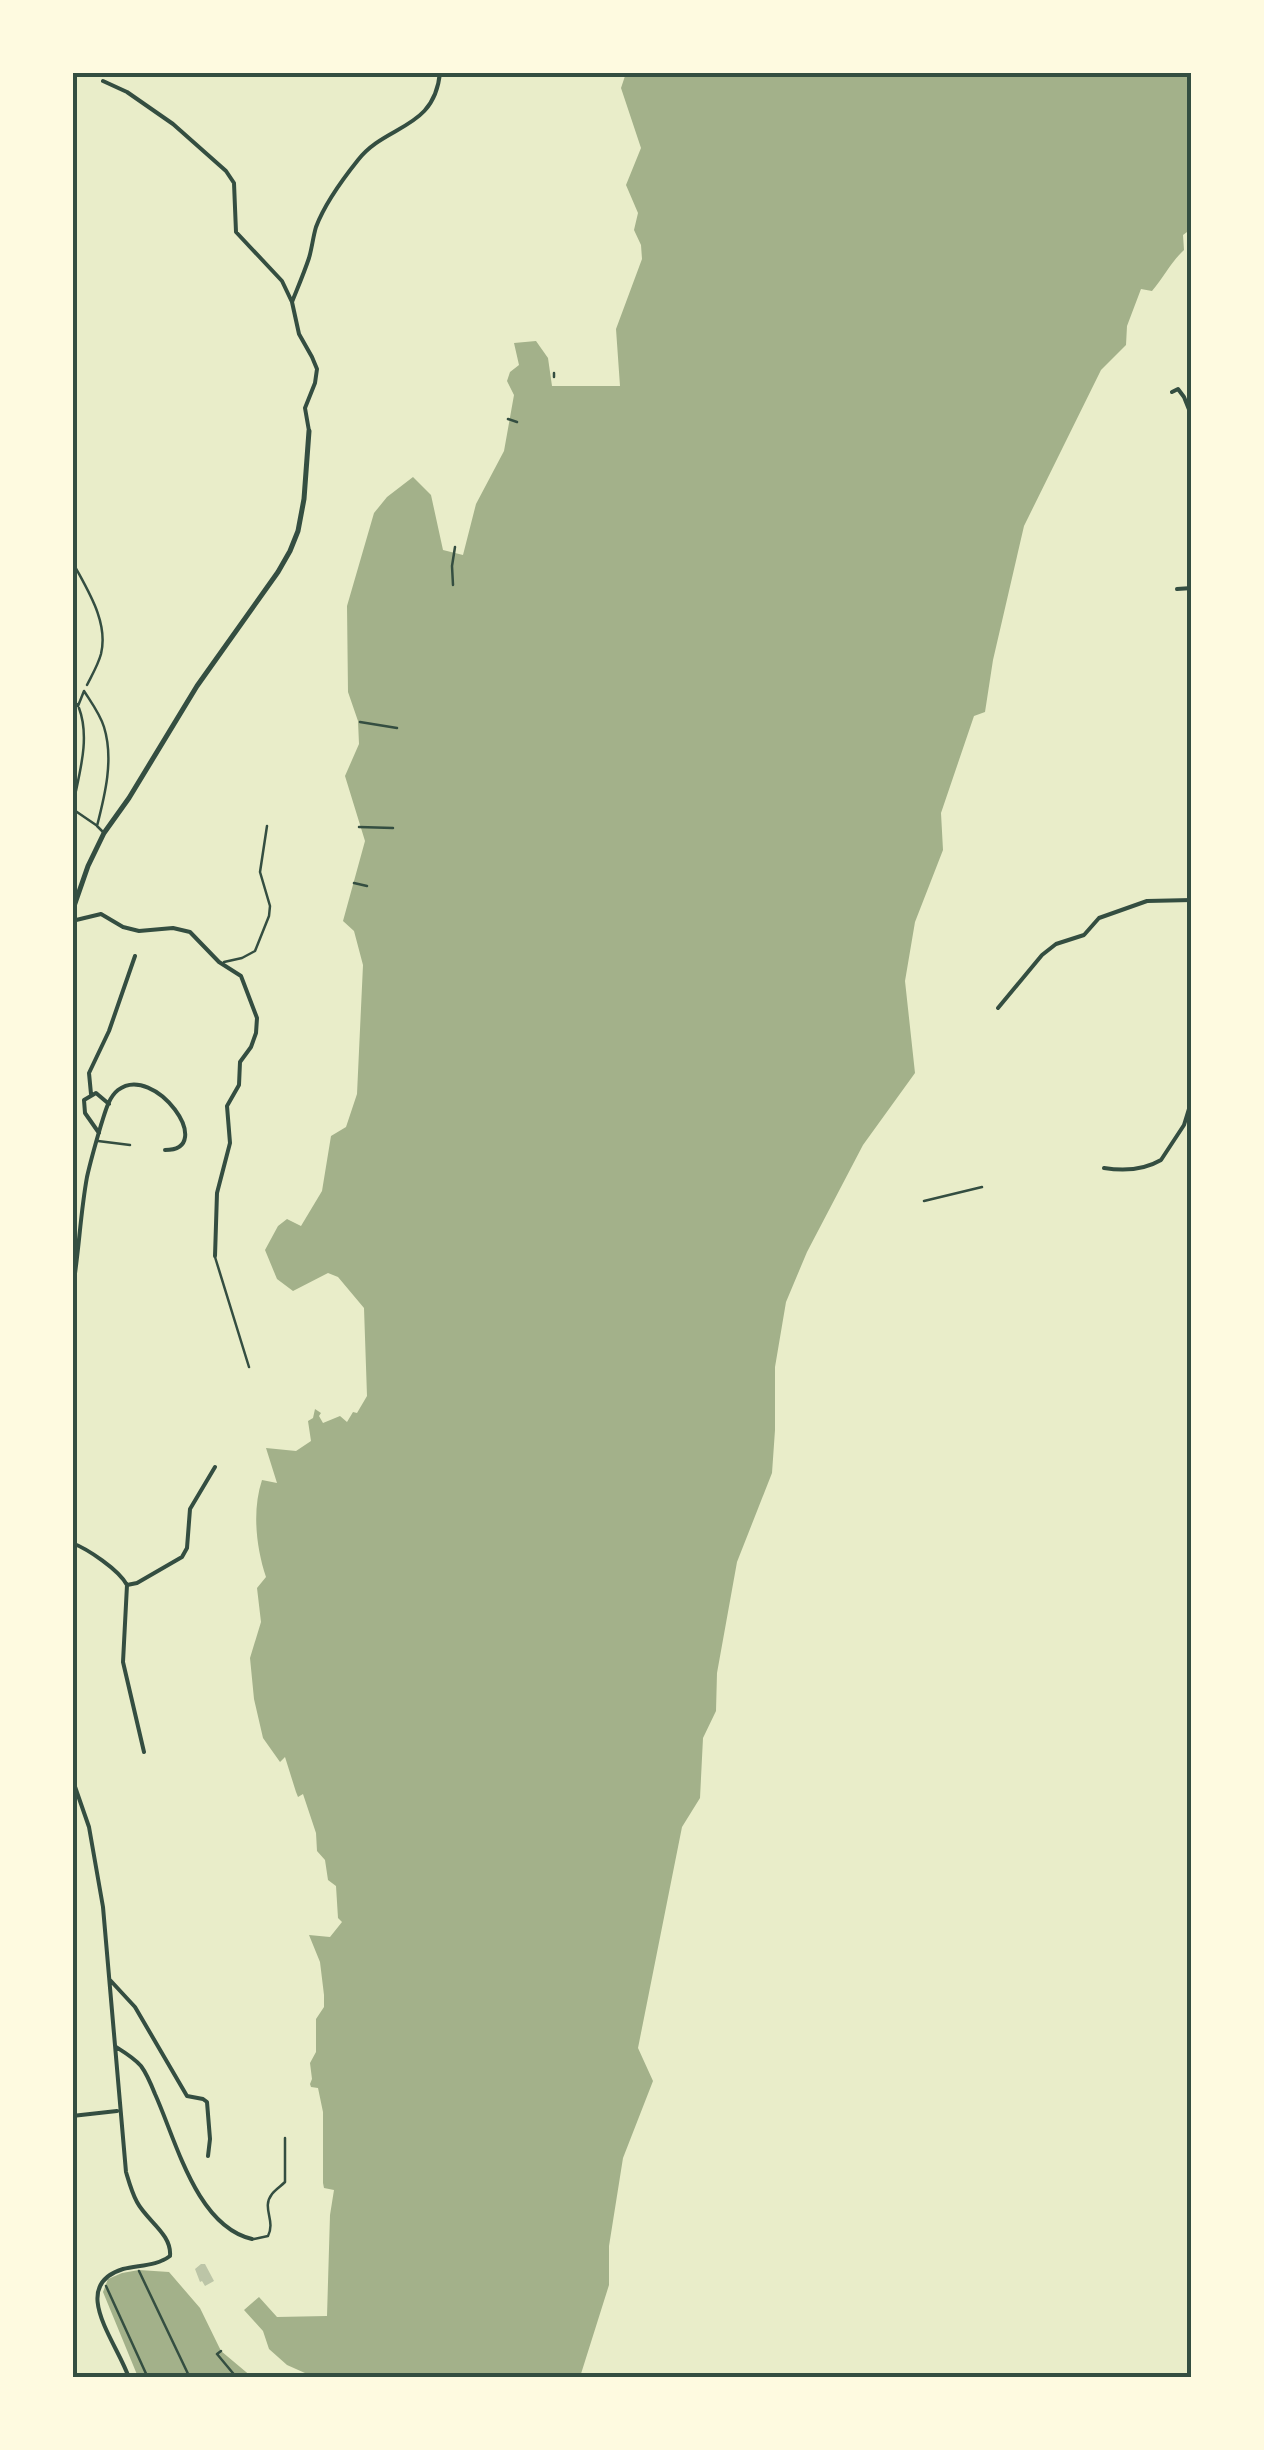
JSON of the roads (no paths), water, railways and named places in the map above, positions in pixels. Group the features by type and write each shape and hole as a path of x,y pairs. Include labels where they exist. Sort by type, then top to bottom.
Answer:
{"main road":[{"path":"72,912 104,832 197,686 285,561 300,518 308,431"}],"street":[{"path":"292,302 328,202 373,144 424,114 433,100 440,72"},
{"path":"103,82 127,92 173,124 226,171 234,183 236,232 282,281 292,302 299,334 317,369 305,408 308,431"},
{"path":"1172,392 1178,390 1192,418"},
{"path":"1177,589 1192,588"},
{"path":"998,1008 1042,955 1056,944 1084,935 1100,918 1148,901 1192,900"},
{"path":"72,921 101,914 138,931 185,930 245,981 258,1022 251,1046 240,1062 238,1084 227,1106 230,1143 216,1192 215,1256"},
{"path":"91,1094 88,1073 109,1030 135,956"},
{"path":"72,1292 87,1178 109,1104 121,1088 146,1086 182,1117 185,1139 177,1148 165,1150"},
{"path":"91,1094 101,1096 109,1104"},
{"path":"91,1094 84,1100 83,1108 99,1133"},
{"path":"1104,1168 1137,1168 1161,1160 1179,1134 1192,1099"},
{"path":"127,1585 182,1557 190,1508 214,1468"},
{"path":"72,1542 123,1577 127,1585 123,1662 144,1752"},
{"path":"72,1778 89,1827 103,1907 126,2172 138,2204 170,2248 170,2256 164,2261 109,2274 96,2293 99,2311 129,2378"},
{"path":"110,1980 136,2007 187,2096 207,2102 208,2156"},
{"path":"116,2046 142,2067 206,2204 238,2235 252,2238"},
{"path":"72,2116 120,2111"}],"lane":[{"path":"78,706 84,691 108,739 108,769 97,826"},
{"path":"72,698 83,720 84,751 72,810 104,832"},
{"path":"219,962 254,952 269,916 260,872 267,826"},
{"path":"96,1141 130,1146"},
{"path":"215,1256 249,1367"},
{"path":"252,2238 268,2236 272,2228 267,2208 270,2196 285,2182 285,2138"}]}
